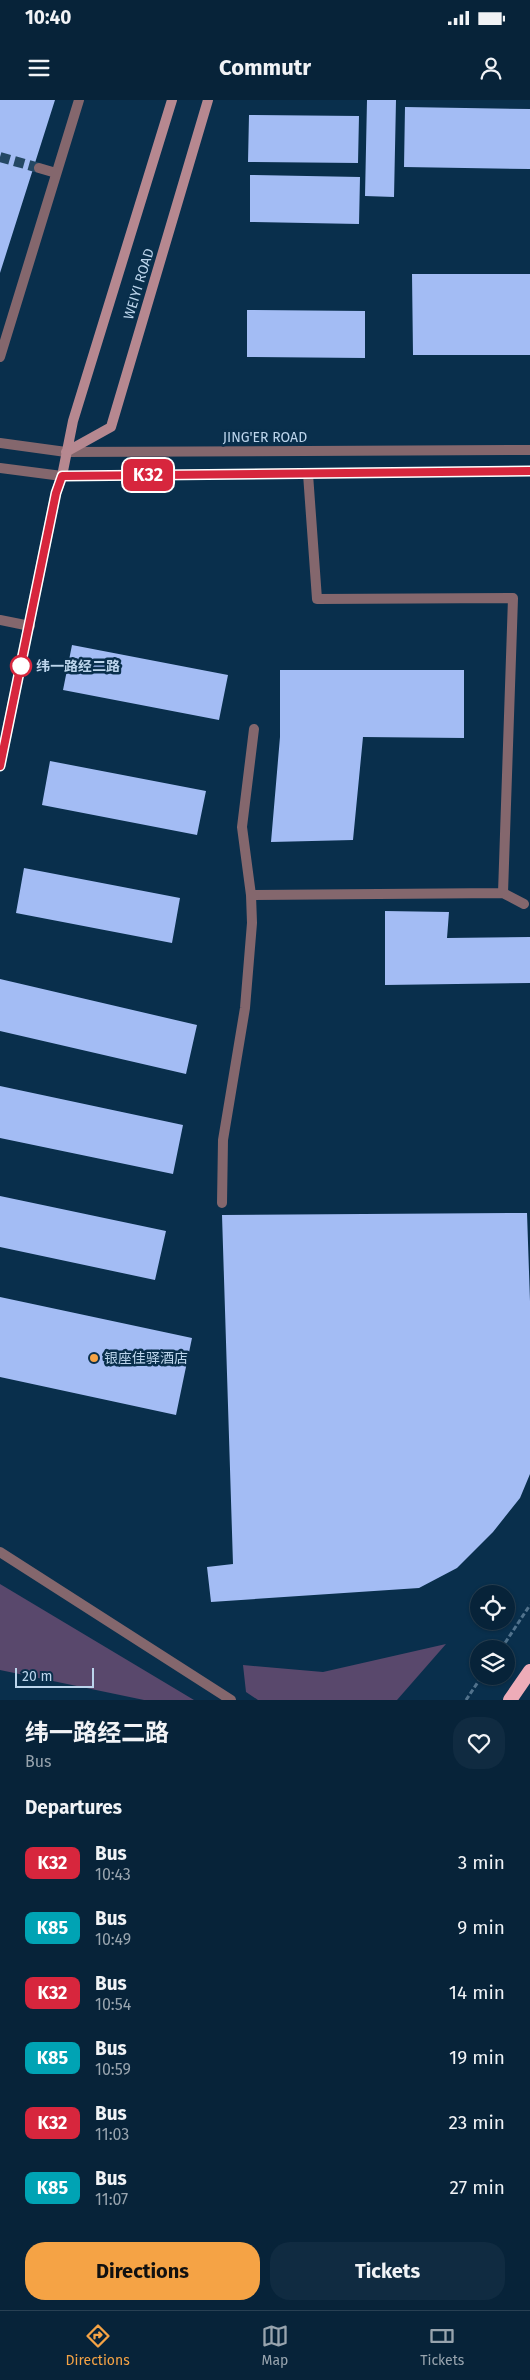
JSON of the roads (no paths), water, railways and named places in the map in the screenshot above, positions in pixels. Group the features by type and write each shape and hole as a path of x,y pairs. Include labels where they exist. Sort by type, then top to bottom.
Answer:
{"highway":[{"path":"510,1700 530,1671"}],"main road":[{"name":"WEIYI ROAD","path":"0,766 56,493 62,476 73,421 172,100"},
{"name":"WEIYI ROAD","path":"66,452 111,427 208,100"}],"street":[{"path":"0,357 79,100"},
{"path":"39,168 56,172"},
{"name":"JING'ER ROAD","path":"0,443 66,452 530,450"},
{"path":"0,468 62,476 530,471"},
{"path":"308,474 317,599 513,598 503,894"},
{"path":"0,620 30,626"},
{"path":"222,1203 223,1140 245,1008 252,923 251,895 242,827 254,729"},
{"path":"251,895 503,894 524,904"},
{"path":"0,1552 231,1700"}],"tunnel":[{"path":"0,157 39,168"}],"place":[{"name":"纬一路经二路","path":"21,666"},
{"name":"银座佳驿酒店","path":"94,1358"}]}
